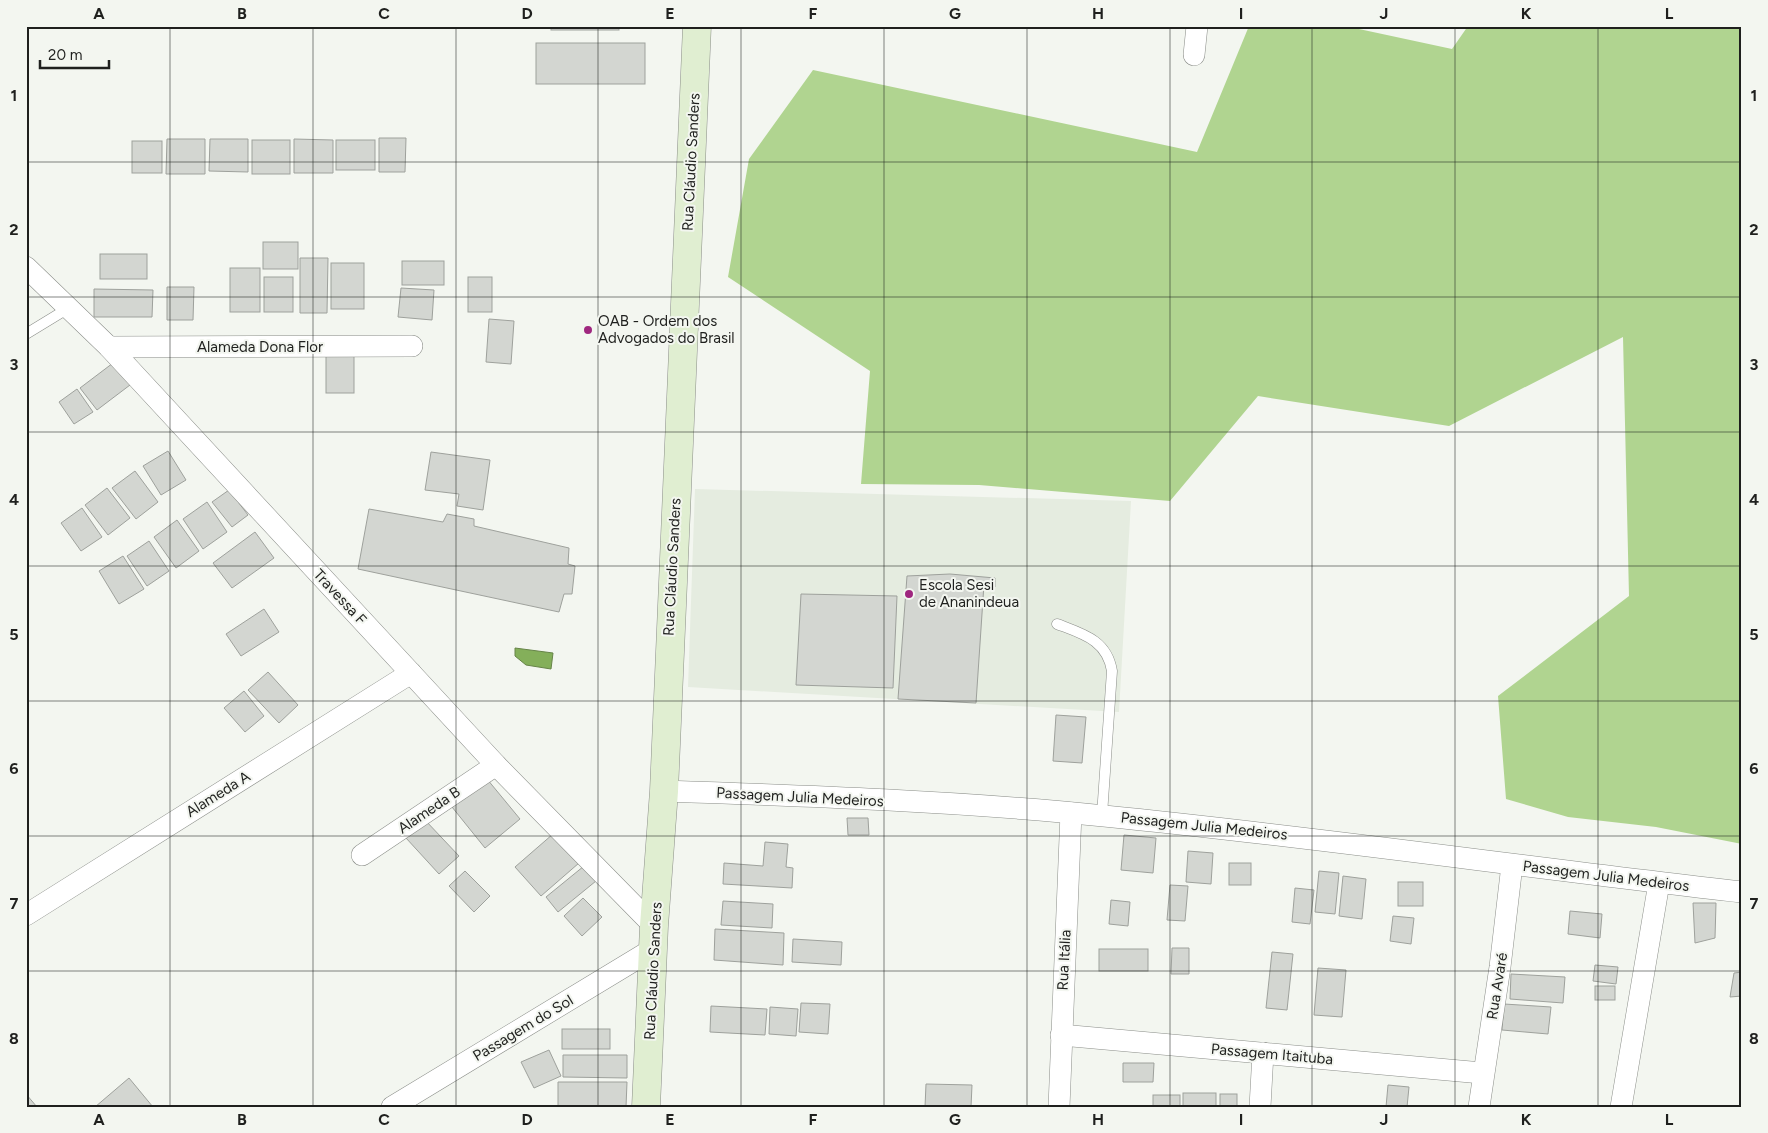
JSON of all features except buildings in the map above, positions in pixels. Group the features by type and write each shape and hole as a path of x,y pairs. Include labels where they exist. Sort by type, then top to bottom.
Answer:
{"main road":[{"name":"Rua Cláudio Sanders","path":"646,1107 654,937 664,791 697,26"}],"street":[{"path":"1194,55 1197,26"},
{"name":"Travessa F","path":"26,267 108,347 654,937"},
{"name":"Alameda Dona Flor","path":"108,347 412,346"},
{"name":"Alameda A","path":"26,915 411,673"},
{"name":"Alameda B","path":"362,855 496,765"},
{"name":"Passagem Julia Medeiros","path":"664,791 970,805 1102,815 1343,842 1512,865 1742,892"},
{"name":"Rua Itália","path":"1058,1107 1071,813"},
{"name":"Rua Avaré","path":"1478,1107 1500,967 1512,865"},
{"path":"1621,1107 1659,883"},
{"name":"Passagem do Sol","path":"392,1107 654,937"},
{"name":"Passagem Itaituba","path":"1061,1035 1482,1072"},
{"path":"1260,1107 1263,1053"}],"lane":[{"path":"26,334 67,308"},
{"path":"1057,624 1090,636 1110,656 1112,671 1102,815"}],"shaded area":[{"path":"1249,26 1345,26 1452,49 1468,26 1742,26 1742,844 1656,827 1568,817 1506,799 1498,696 1629,596 1623,337 1449,426 1258,396 1170,501 979,485 861,484 870,371 728,277 749,159 813,70 1197,152"},
{"name":"Escola Sesi de Ananindeua","path":"695,489 1131,501 1119,712 688,687"},
{"path":"515,648 553,653 551,669 526,665 515,656"}],"place":[{"name":"OAB - Ordem dos Advogados do Brasil","path":"588,330"},
{"name":"Escola Sesi de Ananindeua","path":"909,594"}]}
